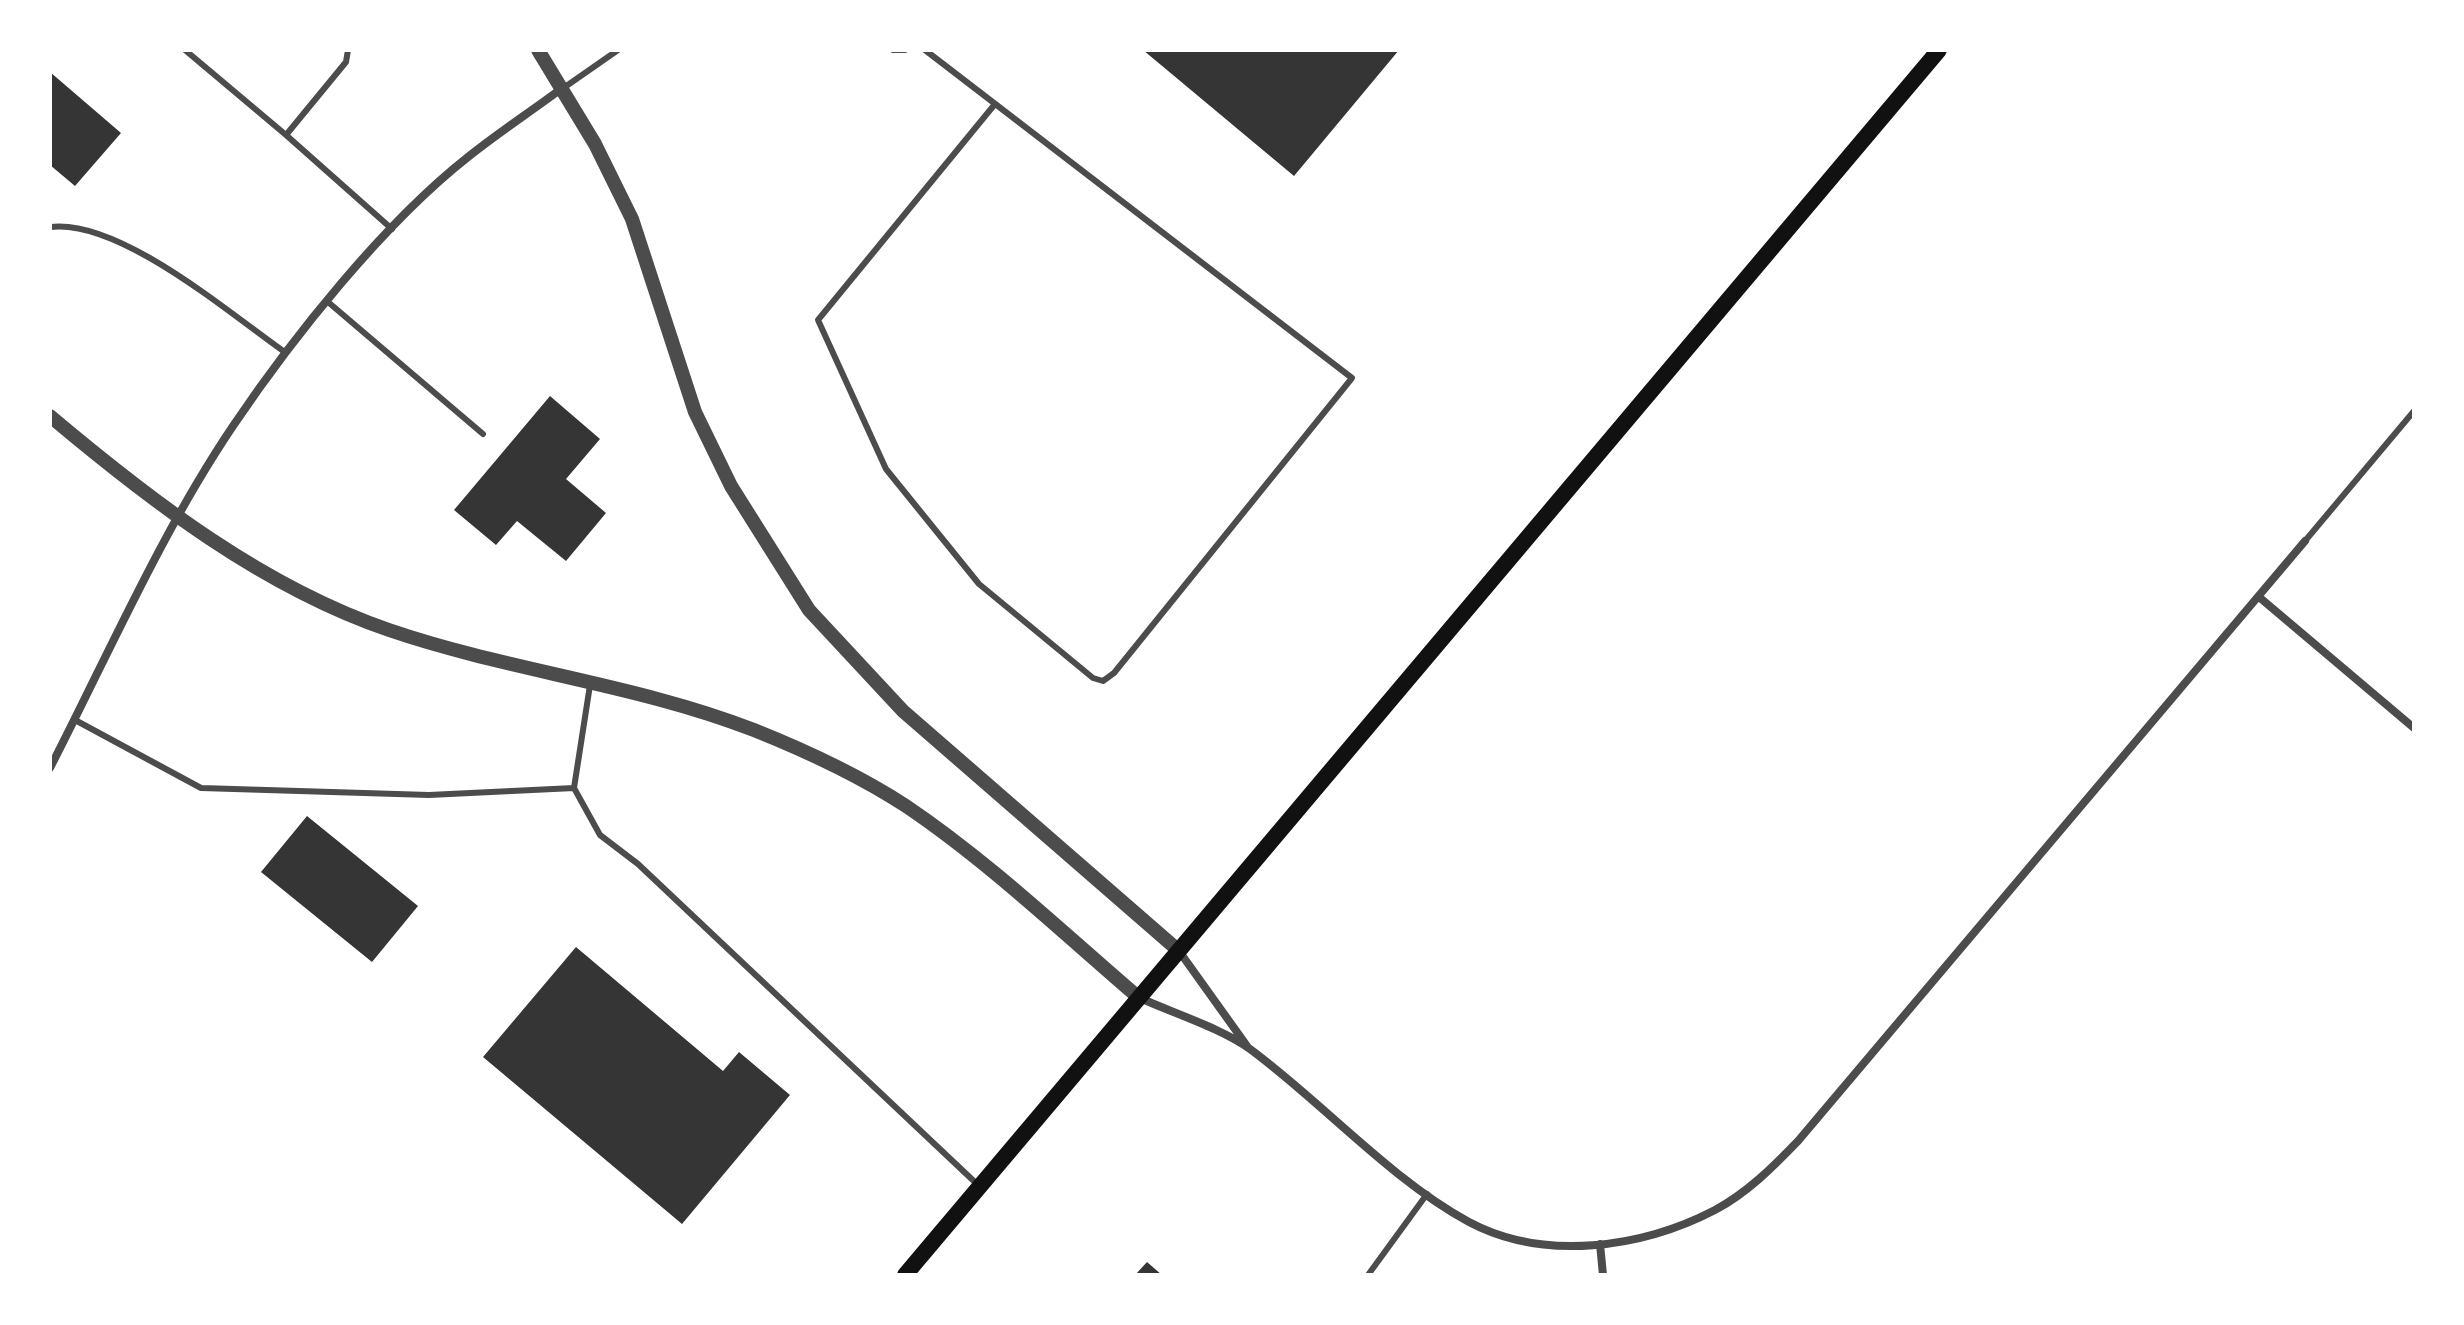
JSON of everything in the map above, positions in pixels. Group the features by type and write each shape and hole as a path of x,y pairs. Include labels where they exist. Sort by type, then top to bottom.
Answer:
{"main road":[{"path":"905,1275 1939,50"}],"street":[{"path":"538,50 595,144 632,219 695,412 725,474 775,560 809,610 903,711 1179,951 1247,1047"},
{"path":"50,768 180,517 233,427 286,353 392,229 466,159 561,89"},
{"path":"50,416 112,468 180,517 301,591 387,629 459,651 689,707 755,731 902,804 947,835 1139,998 1247,1047 1427,1194 1470,1222 1518,1240 1570,1247 1668,1231 1716,1210 1760,1179 1798,1141 2305,541"},
{"path":"2259,597 2414,728"},
{"path":"1600,1244 1603,1275"}],"lane":[{"path":"185,50 392,229"},
{"path":"286,135 346,62 348,50"},
{"path":"561,89 618,50"},
{"path":"893,50 905,50"},
{"path":"925,50 1352,378 1215,552 1114,673 1103,681 1093,678 979,584 886,469 818,320 995,104"},
{"path":"936,59 943,50"},
{"path":"50,227 80,229 141,251 286,353"},
{"path":"328,302 483,434"},
{"path":"2305,541 2414,411"},
{"path":"590,681 574,788 600,835 638,864 980,1187"},
{"path":"75,720 201,788 429,795 574,788"},
{"path":"1368,1275 1427,1194"}],"building":[{"path":"1143,50 1399,50 1294,176"},
{"path":"50,72 121,133 75,186 50,165"},
{"path":"550,396 600,439 566,479 606,513 566,561 517,521 496,545 454,510"},
{"path":"307,816 418,906 372,962 261,872"},
{"path":"576,947 723,1071 739,1052 790,1095 682,1224 483,1057"},
{"path":"1147,1262 1162,1275 1135,1275"}]}
